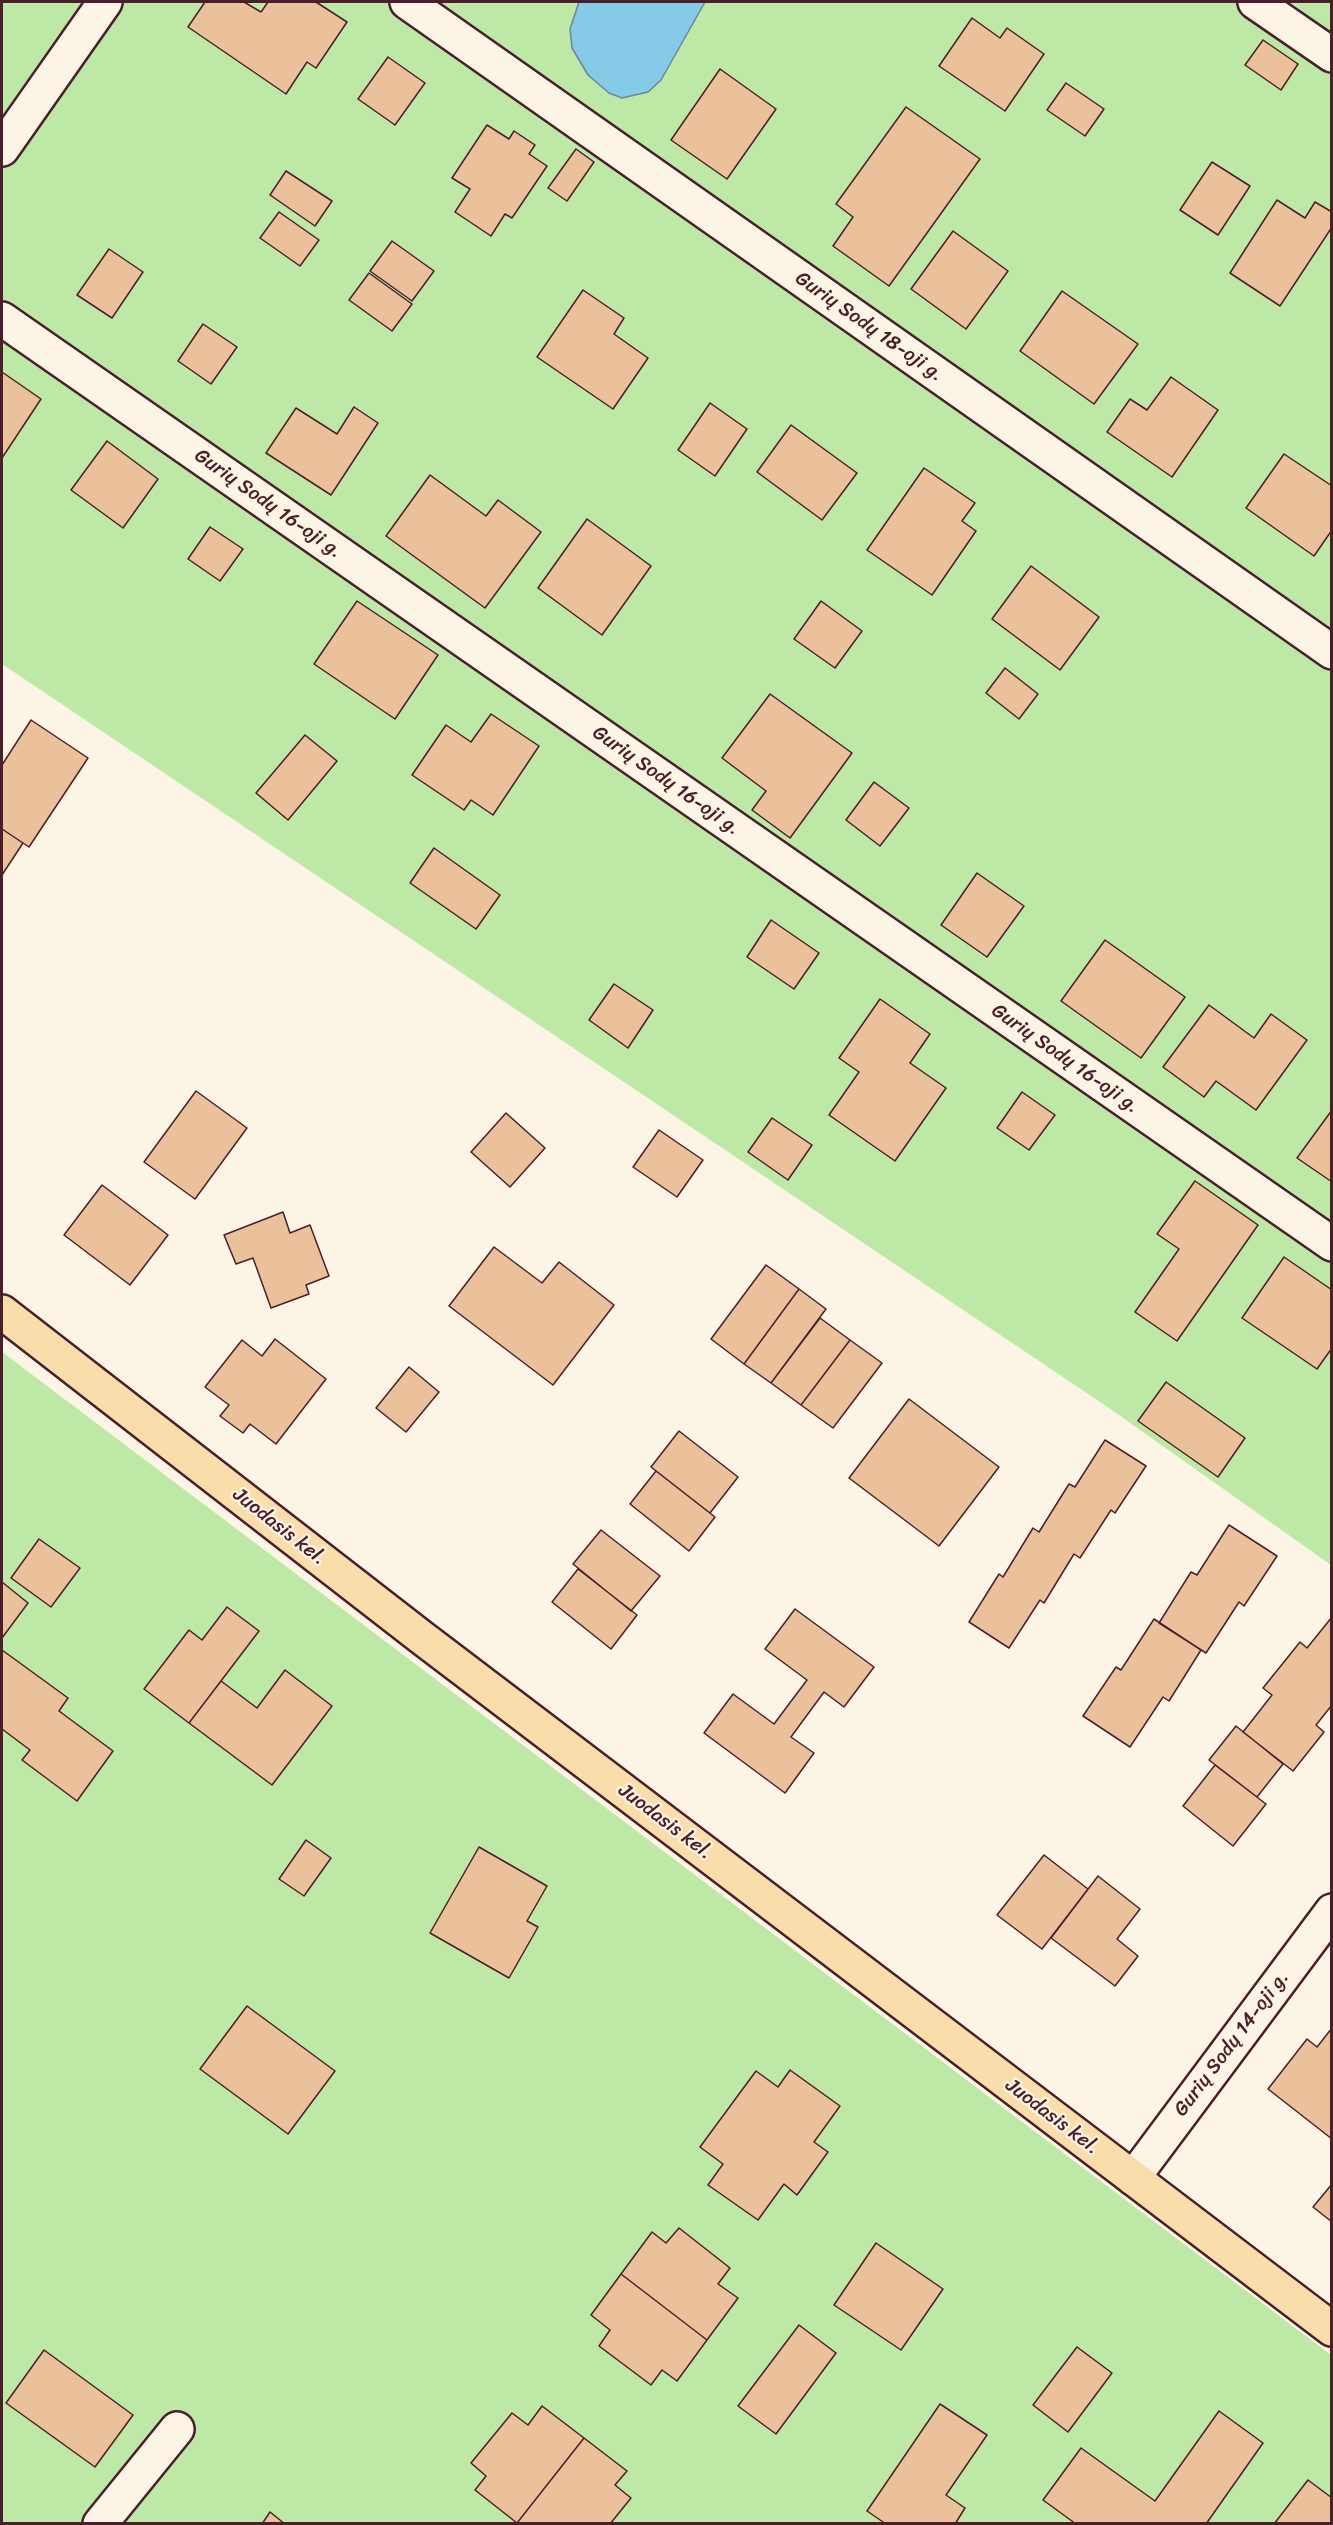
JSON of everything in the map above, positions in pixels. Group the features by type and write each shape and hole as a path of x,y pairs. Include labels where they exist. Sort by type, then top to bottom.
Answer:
{"main road":[{"name":"Juodasis kel.","path":"2,1312 412,1629 1332,2330"}],"street":[{"path":"2,149 105,2"},
{"name":"Gurių Sodų 18-oji g.","path":"406,2 1332,652"},
{"path":"1255,2 1332,54"},
{"name":"Gurių Sodų 16-oji g.","path":"2,319 1332,1244"},
{"name":"Gurių Sodų 14-oji g.","path":"1133,2178 1332,1911"},
{"path":"100,2523 177,2429"}],"green space":[{"path":"2,2 1331,2 1331,1565 1109,1408 2,664"},
{"path":"2,1352 1331,2355 1331,2523 2,2523"}],"water":[{"path":"579,2 705,2 661,80 648,92 622,98 609,93 588,75 572,48 570,29"}],"building":[{"path":"205,2 244,2 261,12 268,2 316,2 347,22 316,68 307,62 286,94 188,27"},
{"path":"972,18 1000,38 1007,28 1044,54 1005,111 939,66"},
{"path":"1263,40 1298,64 1281,90 1245,65"},
{"path":"388,57 425,83 395,125 358,99"},
{"path":"720,69 776,109 727,179 671,140"},
{"path":"1066,83 1104,109 1085,136 1047,110"},
{"path":"906,107 980,159 889,286 833,246 853,217 836,204"},
{"path":"487,125 509,139 514,131 535,145 529,154 547,166 512,218 505,214 491,236 455,212 470,189 452,178"},
{"path":"576,149 594,162 567,201 548,188"},
{"path":"1212,162 1250,186 1218,235 1180,210"},
{"path":"286,171 332,201 315,226 270,195"},
{"path":"1277,200 1305,218 1315,202 1332,212 1332,227 1280,306 1230,273"},
{"path":"279,212 319,240 300,266 260,238"},
{"path":"953,231 1008,271 966,329 911,289"},
{"path":"392,241 434,271 412,301 370,271"},
{"path":"109,249 143,272 112,318 77,295"},
{"path":"369,273 412,304 392,331 349,300"},
{"path":"583,290 624,318 614,334 648,358 613,409 537,357"},
{"path":"1062,291 1138,344 1094,404 1020,351"},
{"path":"203,324 237,347 211,384 178,361"},
{"path":"2,372 41,399 2,458"},
{"path":"1171,377 1218,410 1172,477 1107,432 1130,399 1147,410"},
{"path":"710,403 747,429 715,476 678,450"},
{"path":"354,407 378,423 331,495 266,453 296,408 337,434"},
{"path":"791,425 857,473 822,520 757,472"},
{"path":"107,441 158,479 123,528 71,490"},
{"path":"1284,454 1332,486 1332,530 1314,556 1246,508"},
{"path":"924,468 975,503 962,521 976,531 932,595 867,550"},
{"path":"430,475 486,516 498,500 541,532 485,608 386,536"},
{"path":"587,519 651,566 602,635 538,588"},
{"path":"210,527 243,549 220,581 188,559"},
{"path":"1031,566 1099,617 1060,670 992,619"},
{"path":"357,601 438,655 395,719 314,664"},
{"path":"821,601 862,631 835,668 794,639"},
{"path":"1005,668 1038,694 1019,719 986,693"},
{"path":"770,694 852,753 790,838 752,810 766,791 722,758"},
{"path":"491,714 539,746 493,815 471,800 464,810 412,775 446,725 471,742"},
{"path":"31,720 88,758 29,847 2,829 2,765"},
{"path":"305,735 337,761 288,820 256,793"},
{"path":"874,782 909,808 880,846 846,820"},
{"path":"2,829 23,843 2,875"},
{"path":"434,848 500,895 476,929 410,883"},
{"path":"977,873 1024,906 987,957 941,925"},
{"path":"771,920 819,953 794,989 747,957"},
{"path":"1105,940 1185,997 1141,1058 1061,1001"},
{"path":"614,984 653,1010 628,1048 589,1020"},
{"path":"880,999 930,1034 910,1063 946,1088 895,1161 829,1115 859,1072 839,1058"},
{"path":"1209,1005 1254,1038 1271,1014 1307,1040 1256,1110 1216,1081 1204,1097 1163,1067"},
{"path":"196,1091 247,1128 195,1199 144,1162"},
{"path":"1022,1092 1055,1115 1029,1150 997,1128"},
{"path":"1332,1110 1332,1182 1297,1158"},
{"path":"506,1113 545,1148 510,1187 471,1152"},
{"path":"772,1118 812,1145 788,1180 748,1152"},
{"path":"659,1130 703,1160 677,1197 633,1167"},
{"path":"1195,1181 1258,1225 1177,1341 1135,1312 1179,1249 1157,1234"},
{"path":"102,1185 168,1235 130,1285 64,1235"},
{"path":"283,1212 290,1233 310,1225 329,1276 306,1285 309,1294 271,1308 253,1258 236,1264 224,1235"},
{"path":"494,1247 542,1283 559,1262 614,1305 553,1385 449,1306"},
{"path":"1284,1257 1332,1290 1332,1348 1317,1369 1242,1318"},
{"path":"766,1265 799,1289 744,1364 711,1339"},
{"path":"799,1289 826,1309 771,1383 744,1364"},
{"path":"820,1318 850,1340 801,1405 771,1383"},
{"path":"275,1339 326,1379 276,1444 250,1424 243,1433 220,1416 229,1405 205,1387 242,1340 262,1356"},
{"path":"850,1340 882,1363 833,1428 801,1405"},
{"path":"409,1367 439,1392 406,1432 376,1408"},
{"path":"1166,1382 1245,1438 1218,1477 1138,1421"},
{"path":"909,1399 999,1467 939,1546 849,1478"},
{"path":"679,1431 738,1477 710,1513 651,1467"},
{"path":"1105,1440 1146,1466 1115,1513 1111,1510 1080,1558 1074,1554 1044,1603 1040,1600 1009,1648 969,1622 999,1574 1003,1577 1033,1528 1039,1532 1069,1484 1075,1487"},
{"path":"656,1471 715,1517 689,1551 630,1504"},
{"path":"1229,1525 1277,1556 1244,1606 1239,1602 1206,1653 1159,1623 1191,1572 1197,1575"},
{"path":"601,1530 660,1576 631,1611 573,1564"},
{"path":"39,1539 80,1568 51,1607 11,1578"},
{"path":"578,1569 637,1615 611,1649 552,1602"},
{"path":"2,1582 28,1603 2,1638"},
{"path":"227,1607 259,1631 189,1723 144,1689 189,1630 202,1640"},
{"path":"795,1609 874,1667 844,1707 824,1692 791,1737 814,1753 785,1793 704,1733 733,1694 774,1724 807,1680 765,1649"},
{"path":"1332,1617 1332,1705 1316,1725 1324,1732 1293,1771 1243,1732 1272,1695 1263,1688 1300,1642 1307,1648"},
{"path":"1154,1619 1201,1650 1169,1701 1163,1697 1130,1747 1083,1716 1116,1667 1121,1670"},
{"path":"2,1650 68,1698 59,1711 113,1751 77,1801 22,1760 30,1750 2,1729"},
{"path":"285,1670 332,1706 272,1785 189,1723 221,1681 257,1708"},
{"path":"1236,1726 1283,1764 1257,1797 1209,1760"},
{"path":"1215,1765 1266,1804 1233,1846 1183,1806"},
{"path":"306,1840 331,1858 304,1896 279,1879"},
{"path":"479,1847 547,1886 527,1921 538,1927 509,1978 430,1933"},
{"path":"1044,1855 1088,1889 1042,1949 997,1915"},
{"path":"1098,1876 1140,1909 1117,1939 1138,1956 1115,1986 1051,1938"},
{"path":"247,2006 335,2071 288,2134 200,2069"},
{"path":"1332,2028 1332,2139 1268,2089 1307,2039 1317,2047"},
{"path":"790,2070 840,2106 814,2142 828,2152 797,2195 784,2184 758,2220 708,2185 723,2164 700,2147 756,2071 778,2087"},
{"path":"1332,2184 1332,2222 1313,2207"},
{"path":"679,2228 730,2268 718,2284 738,2298 707,2340 621,2274 652,2232 666,2243"},
{"path":"876,2243 943,2289 901,2350 834,2305"},
{"path":"621,2274 707,2340 677,2381 662,2370 651,2385 599,2346 610,2330 591,2315"},
{"path":"799,2325 836,2353 776,2434 738,2406"},
{"path":"1077,2347 1112,2373 1068,2432 1033,2405"},
{"path":"44,2350 133,2415 95,2467 6,2403"},
{"path":"940,2404 987,2435 946,2495 965,2508 955,2524 886,2524 867,2511"},
{"path":"542,2406 584,2438 517,2523 475,2490 486,2476 471,2463 512,2413 528,2425"},
{"path":"1219,2411 1263,2443 1206,2524 1076,2524 1043,2500 1081,2448 1155,2501"},
{"path":"584,2438 627,2471 615,2485 631,2498 610,2524 517,2523"},
{"path":"1308,2480 1332,2498 1332,2524 1274,2524"},
{"path":"270,2512 285,2524 262,2524"}]}
